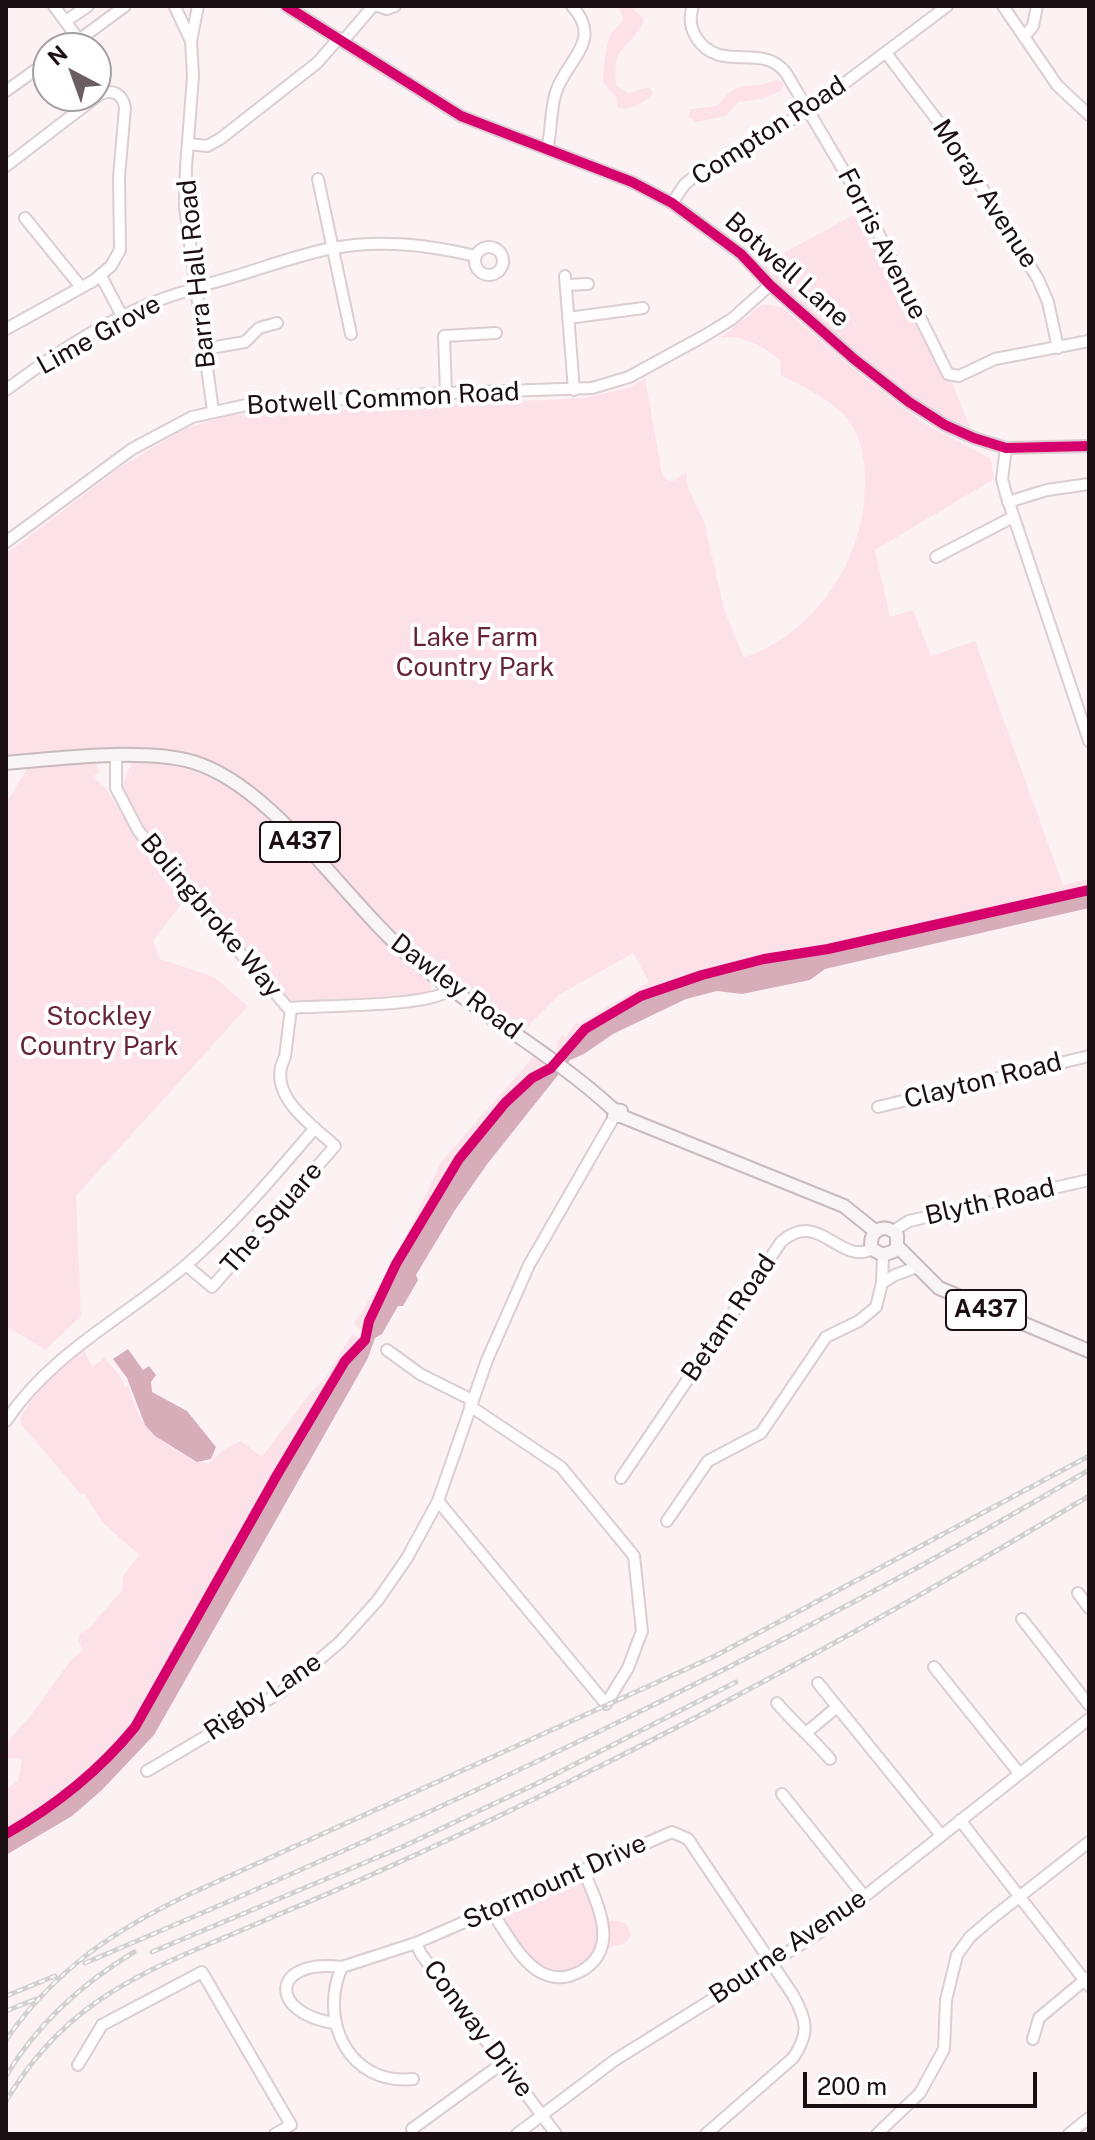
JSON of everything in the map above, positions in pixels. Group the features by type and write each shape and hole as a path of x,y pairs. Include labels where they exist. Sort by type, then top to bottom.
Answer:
{"main road":[{"name":"Dawley Road","path":"6,763 165,755 195,762 219,773 248,792 296,838 413,959 570,1071 617,1114 844,1206 875,1231"},
{"path":"886,1227 893,1231 899,1240 894,1251 878,1252 871,1240 875,1231 886,1227"},
{"name":"A437","path":"897,1246 929,1281 958,1298 1089,1351"}],"street":[{"path":"54,6 74,32"},
{"path":"66,21 88,6"},
{"path":"174,6 195,6"},
{"name":"Barra Hall Road","path":"174,6 191,41"},
{"name":"Barra Hall Road","path":"195,6 185,207 213,411"},
{"path":"189,144 207,146 214,143 317,63 376,6 387,9 395,6"},
{"path":"547,149 556,92 562,77 578,56 584,36 582,22 572,6"},
{"name":"Forris Avenue","path":"693,6 690,17 692,28 707,50 720,56 762,58 776,62 784,70 867,210 943,368 953,376 995,359 1058,348"},
{"name":"Compton Road","path":"672,203 685,184 700,172 809,110 947,6"},
{"path":"1003,6 1057,85 1089,115"},
{"path":"1024,37 1033,26 1037,6"},
{"path":"91,32 128,7"},
{"name":"Botwell Lane","path":"289,7 461,116 632,182 672,203 741,254 770,285 845,352 922,411 966,435 1006,448 1089,446"},
{"name":"Moray Avenue","path":"886,53 953,141 1033,269 1048,302 1058,348"},
{"path":"6,91 32,72"},
{"path":"6,166 100,94 110,92 121,96 125,108 119,177 120,250 115,261 101,276 6,329"},
{"path":"318,179 351,334"},
{"path":"25,218 81,287"},
{"name":"Lime Grove","path":"6,390 54,357 123,318 195,288 332,249 400,244 476,256"},
{"path":"101,276 123,318"},
{"path":"574,390 566,281 588,284"},
{"name":"Botwell Common Road","path":"6,542 139,445 184,420 246,405 446,393 574,390 614,382 649,367 732,319 770,285"},
{"path":"568,318 643,308"},
{"path":"204,349 244,342 259,328 277,323"},
{"path":"446,393 444,336 496,333"},
{"path":"1058,348 1089,341"},
{"path":"1006,448 1002,479 1008,502 1089,741"},
{"path":"1008,502 1047,490 1089,484"},
{"path":"936,557 1013,517"},
{"name":"Bolingbroke Way","path":"116,756 116,788 138,830 169,871 288,1008 413,1000 445,994 452,988"},
{"name":"The Square","path":"291,1008 285,1057 286,1080 283,1084 287,1100 335,1146 212,1287 186,1265 219,1236 315,1128"},
{"name":"Clayton Road","path":"878,1107 1089,1056"},
{"name":"Rigby Lane","path":"147,1771 281,1692 340,1642 378,1600 407,1558 438,1501 487,1360 543,1237 617,1114"},
{"name":"Blyth Road","path":"893,1231 909,1221 1089,1180"},
{"name":"Betam Road","path":"621,1478 781,1242 789,1235 803,1231 818,1232 852,1252 878,1252"},
{"path":"667,1521 708,1461 761,1433 826,1337 859,1321 876,1307 882,1283 878,1252"},
{"path":"6,1421 47,1370 186,1265"},
{"path":"882,1283 917,1267"},
{"path":"387,1350 420,1374 471,1403 496,1424 561,1467 634,1556 642,1631 628,1668 606,1704 438,1501"},
{"path":"1078,1593 1089,1608"},
{"path":"1022,1619 1089,1705"},
{"path":"934,1667 1019,1773"},
{"path":"818,1683 941,1835"},
{"path":"777,1703 797,1728 807,1732 830,1759"},
{"path":"807,1732 837,1707"},
{"name":"Bourne Avenue","path":"517,2134 615,2060 817,1934 1089,1719"},
{"path":"782,1794 864,1896"},
{"path":"960,1820 1088,1981 1039,2018 1033,2039"},
{"name":"Stormount Drive","path":"334,2023 315,2020 303,2014 289,1999 285,1990 291,1974 315,1966 342,1967 416,1943 672,1832 688,1839 803,2012 805,2024 801,2046 793,2058 706,2134"},
{"path":"877,2134 920,2093 944,2049 946,2000 957,1955 980,1928 1089,1842"},
{"path":"491,1911 525,1959 540,1972 559,1978 572,1976 590,1966 601,1949 605,1933 583,1869"},
{"name":"Conway Drive","path":"416,1943 421,1954 556,2134"},
{"path":"342,1967 334,1990 334,2023 345,2048 376,2074 397,2081 413,2079"},
{"path":"78,2065 102,2025 202,1972 291,2125 275,2134"},
{"path":"412,2129 504,2062"},
{"path":"1069,2134 1089,2118"}],"green space":[{"path":"616,6 630,6 644,19 617,58 616,86 628,93 649,87 653,93 627,109 617,107 616,97 603,83 609,38 622,21 621,12"},
{"path":"775,80 784,82 781,91 762,99 738,102 726,116 696,122 688,117 691,109 717,106 740,87"},
{"path":"861,211 945,376 951,380 970,427 930,409 859,359 798,304 761,265"},
{"name":"Lake Farm Country Park","path":"763,304 782,307 856,371 922,422 991,459 994,479 875,550 890,617 913,610 931,656 975,641 1063,885 1089,879 1089,888 678,978 650,988 601,1016 562,1055 556,1045 576,1022 580,1023 649,982 633,953 559,995 524,1030 479,1003 403,944 309,842 250,786 217,764 178,751 121,749 6,757 6,554 119,468 184,429 230,415 585,398 631,387 645,378 662,474 672,482 686,472 688,488 704,521 724,609 744,658 770,646 813,613 844,569 862,517 865,481 861,447 855,431 837,408 781,375 780,360 767,350 744,339 720,338"},
{"name":"Stockley Country Park","path":"95,762 100,771 93,777 105,787 134,834 186,898 153,941 160,959 214,977 248,1006 76,1196 81,1316 45,1350 6,1326 6,803 29,766"},
{"path":"154,762 201,774 244,795 432,986 429,991 400,998 358,1002 285,1001 147,832 122,786 132,763"},
{"path":"535,1055 550,1067 507,1098 456,1160 386,1279 366,1334 354,1324 398,1254 441,1162"},
{"path":"352,1334 364,1340 349,1353 321,1398 132,1727 81,1780 6,1831 6,1789 18,1781 22,1759 6,1758 6,1743 32,1714 71,1660 83,1650 78,1640 80,1634 90,1627 122,1590 123,1576 139,1555 102,1522 85,1494 81,1495 21,1424 20,1418 56,1372 83,1348 92,1367 104,1358 113,1368 125,1387 128,1386 143,1422 173,1448 209,1463 223,1450 241,1441 262,1457 309,1394 324,1380"},
{"path":"583,1869 602,1921 625,1924 630,1937 624,1944 601,1949 572,1976 540,1972 491,1911"}],"shaded area":[{"path":"1089,892 1089,908 825,969 810,980 742,994 717,991 686,999 613,1034 570,1060 488,1163 455,1210 416,1275 418,1280 403,1306 398,1306 382,1334 375,1338 368,1358 154,1735 102,1790 72,1816 6,1855 6,1836 89,1779 113,1756 143,1718 315,1415 350,1357 366,1341 397,1266 460,1160 525,1086 552,1070 586,1030 648,995 739,967 919,931"},
{"path":"128,1349 143,1370 149,1366 156,1375 151,1382 152,1392 187,1411 216,1447 211,1459 197,1462 155,1436 145,1425 127,1378 113,1359"}],"railway":[{"path":"6,2040 45,1992 66,1972 138,1921 192,1893 715,1656 1089,1456"},
{"path":"85,1963 342,1852 595,1733 845,1607 1089,1470"},
{"path":"6,2101 48,2044 72,2021 124,1985 183,1955 443,1842 652,1740 841,1639 1089,1496"},
{"path":"152,1952 402,1847 538,1783 736,1682"},
{"path":"6,2076 32,2039 62,2006 134,1952"},
{"path":"6,1996 55,1976"},
{"path":"6,2011 36,1999"}],"cycle path":[{"path":"286,6 461,116 632,182 672,203 741,254 770,285 854,359 909,402 945,425 1006,448 1089,446"},
{"path":"6,1834 42,1812 75,1786 107,1758 135,1727 277,1475 345,1361 365,1340 369,1321 396,1264 459,1159 505,1103 532,1078 551,1068 585,1029 641,996 702,975 1089,890"}]}
